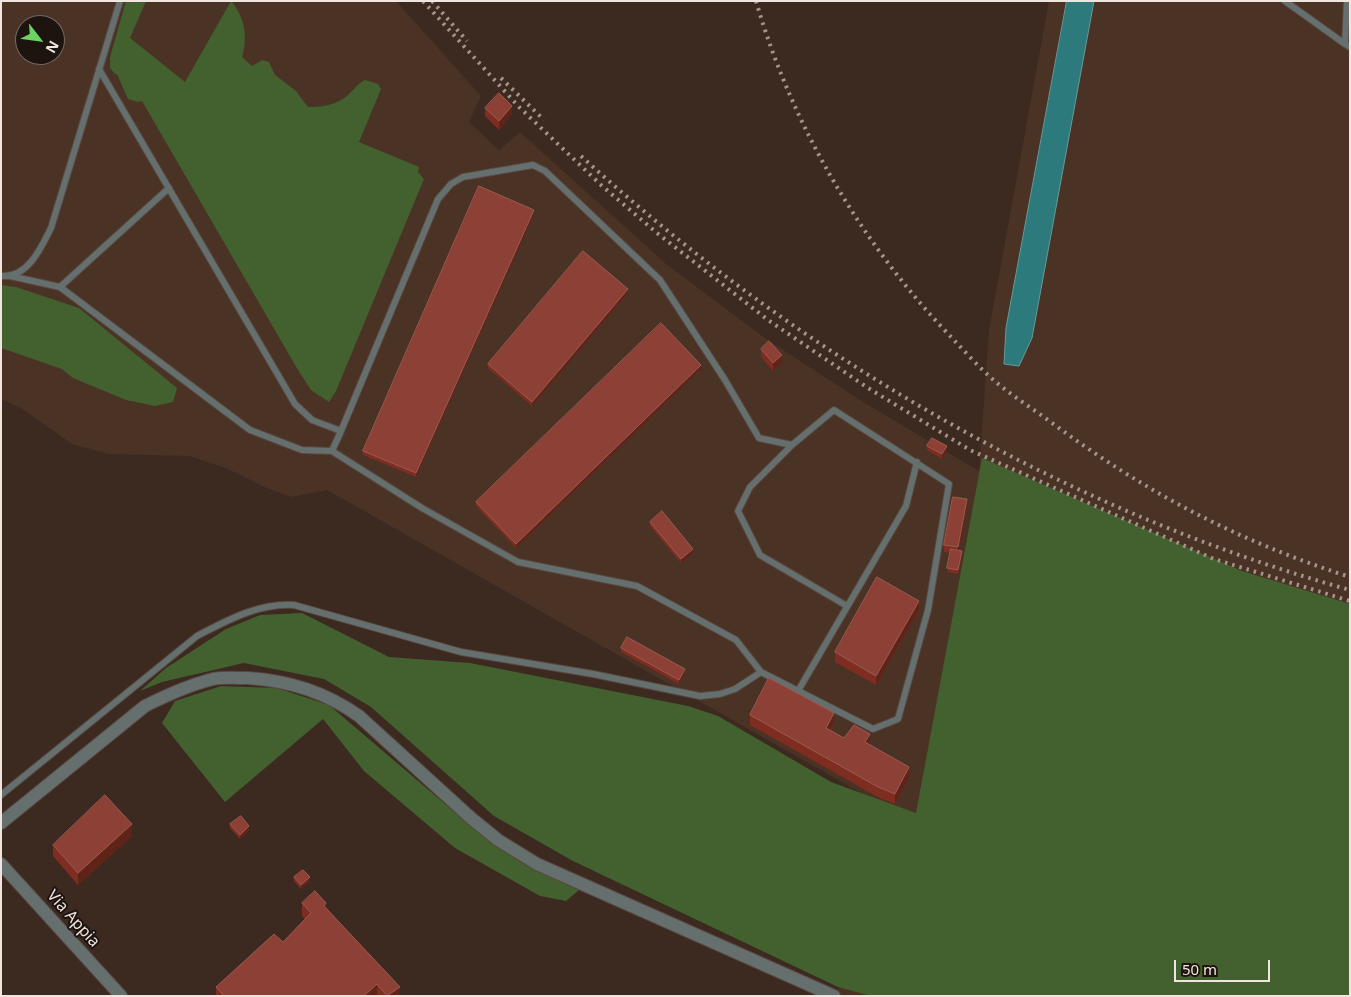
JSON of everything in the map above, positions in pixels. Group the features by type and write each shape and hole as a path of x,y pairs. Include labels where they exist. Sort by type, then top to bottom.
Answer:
{"street":[{"path":"1,823 145,706 170,693 215,679 238,678 286,682 307,688 340,703 360,716 471,818 498,840 537,864 834,996"},
{"name":"Via Appia","path":"1,864 121,996"}],"lane":[{"path":"10,276 30,264 39,253 51,228 120,1"},
{"path":"1285,1 1347,45"},
{"path":"1347,1 1347,45"},
{"path":"99,69 295,404 312,420 341,431"},
{"path":"332,451 438,199 451,184 463,177 533,165 545,171 660,280 725,380 758,438 792,445"},
{"path":"60,287 168,188"},
{"path":"1,276 10,276 60,287 250,430 302,450 332,451 422,508 518,562 637,586 736,640 761,672 873,728 898,719 928,610 949,484 834,410 792,445 750,487 738,511 760,555 847,606"},
{"path":"798,691 906,506 917,462"},
{"path":"1,795 197,636 232,617 278,604 294,604 461,652 593,674 700,696 720,694 735,689 761,672"}],"shaded area":[{"path":"1,1 396,1 481,96 469,122 499,150 520,132 665,263 765,338 860,400 979,471 989,330 1049,1 1350,1 1350,996 836,996 916,813 870,798 327,490 291,497 269,489 226,468 190,456 108,454 72,444 21,408 1,399"}],"green space":[{"path":"126,1 146,1 130,38 185,82 231,1 236,7 244,28 245,42 242,57 252,66 262,60 269,62 275,75 296,91 308,107 324,106 338,102 365,80 378,84 381,89 359,142 419,167 418,172 424,179 336,391 329,402 311,390 298,370 142,101 138,102 128,99 117,74 110,68 110,57"},
{"path":"1,285 16,287 79,308 177,388 173,402 155,406 126,400 73,378 62,369 1,348"},
{"path":"982,458 1242,571 1350,604 1350,996 871,996 838,987 573,861 494,816 371,707 324,679 244,663 162,682 140,691 166,668 226,629 260,615 302,613 389,657 470,663 688,706 718,716 831,782 916,813"},
{"path":"221,686 277,688 329,705 492,844 579,890 566,901 540,896 455,848 364,771 323,719 225,802 162,723 175,701"}],"water":[{"path":"1067,1 1094,1 1032,338 1019,366 1004,364 1006,328"}],"building":[{"path":"499,93 512,106 499,121 485,108"},
{"path":"479,186 534,210 416,473 363,451"},
{"path":"583,251 628,289 532,402 488,364"},
{"path":"661,323 701,365 516,544 476,502"},
{"path":"769,341 782,355 773,363 761,349"},
{"path":"932,438 947,446 942,454 927,446"},
{"path":"953,497 967,499 958,547 944,545"},
{"path":"662,511 693,549 681,559 650,522"},
{"path":"951,549 962,551 958,570 947,568"},
{"path":"877,577 919,601 876,676 835,652"},
{"path":"627,637 685,669 679,680 621,648"},
{"path":"769,678 834,713 826,728 844,738 854,725 870,734 865,742 909,767 895,794 878,787 750,715"},
{"path":"105,795 132,824 78,873 53,845"},
{"path":"241,816 249,826 240,835 230,824"},
{"path":"303,870 310,877 301,885 294,877"},
{"path":"315,891 326,903 324,906 400,987 387,996 377,984 364,996 224,996 216,987 274,934 283,942 311,913 302,903"}],"railway":[{"path":"423,1 519,107 601,185 657,233 768,320 868,388 970,450 1214,559 1350,601"},
{"path":"432,1 467,41"},
{"path":"756,1 771,48 789,93 810,138 860,224 920,303 995,382 1120,470 1192,512 1268,547 1350,577"},
{"path":"501,78 544,120"},
{"path":"581,156 665,229 753,297 845,360 940,418 1039,470 1140,517 1244,557 1350,590"}]}
